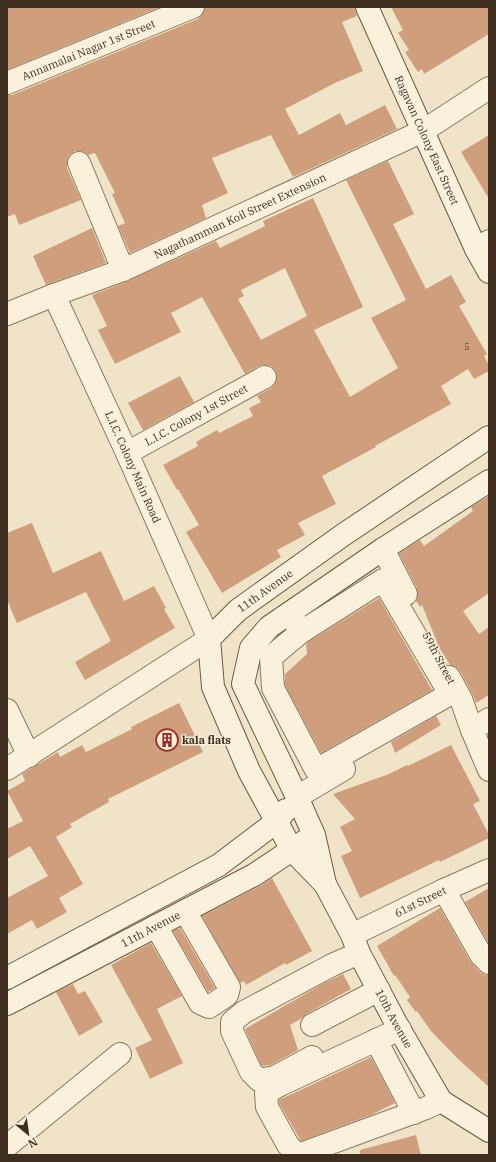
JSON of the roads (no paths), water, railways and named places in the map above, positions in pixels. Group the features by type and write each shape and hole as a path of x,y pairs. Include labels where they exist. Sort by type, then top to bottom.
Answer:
{"street":[{"name":"Annamalai Nagar 1st Street","path":"7,84 193,7"},
{"name":"Ragavan Colony East Street","path":"367,7 423,131 482,245 489,272"},
{"name":"Nagathamman Koil Street Extension","path":"7,314 123,270 423,131 489,88"},
{"path":"79,163 123,270"},
{"name":"L.I.C. Colony Main Road","path":"54,295 127,453 209,639"},
{"name":"L.I.C. Colony 1st Street","path":"127,453 265,376"},
{"name":"11th Avenue","path":"7,770 209,639 238,610 343,535 489,437"},
{"path":"325,884 314,835 243,684 251,648 269,627 383,549 489,481"},
{"name":"59th Street","path":"383,549 461,699 480,724 489,770"},
{"path":"383,580 450,694 316,770 273,688 271,656 301,632 383,580"},
{"path":"290,613 301,632"},
{"path":"209,639 213,687 249,772 292,850 325,884"},
{"path":"7,978 219,865 276,822 297,798 461,699"},
{"path":"7,710 29,756"},
{"name":"11th Avenue","path":"7,1004 159,931 254,875 314,835"},
{"name":"61st Street","path":"312,1057 275,1076 259,1080 251,1072 232,1031 232,1022 244,1012 332,965 355,944 444,890 489,870"},
{"name":"10th Avenue","path":"325,884 379,990 441,1101 489,1131"},
{"path":"444,890 481,955 489,963"},
{"path":"159,931 200,1003 209,1007 228,995 229,987 188,915"},
{"path":"312,1025 379,990"},
{"path":"400,1029 266,1093 267,1108 288,1145 298,1155 414,1113 441,1101"},
{"path":"376,1040 414,1113"},
{"path":"7,1146 120,1054"}],"place":[{"name":"kala flats","path":"167,740"}]}
